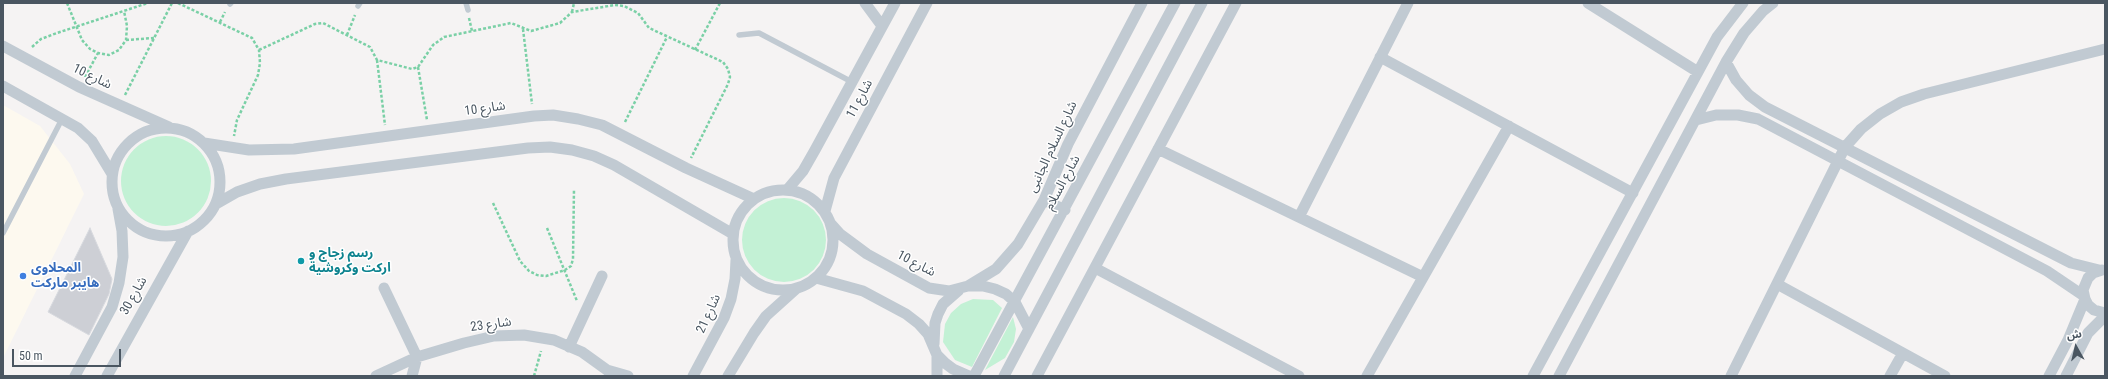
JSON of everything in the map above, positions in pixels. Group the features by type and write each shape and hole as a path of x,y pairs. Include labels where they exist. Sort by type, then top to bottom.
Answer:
{"street":[{"path":"865,3 882,26"},
{"name":"شارع 11","path":"787,190 809,161 895,3"},
{"name":"شارع 11","path":"825,211 834,178 927,3"},
{"name":"شارع السلام الجانبى","path":"936,350 935,323 938,314 944,304 964,288 996,269 1018,244 1044,200 1068,144 1142,3"},
{"name":"شارع السلام","path":"974,376 1065,210 1175,3"},
{"path":"1002,375 1029,329 1202,3"},
{"path":"1037,376 1236,3"},
{"path":"1299,217 1408,3"},
{"path":"1588,3 1698,72"},
{"path":"1533,376 1633,193 1716,36 1743,3"},
{"path":"1559,376 1726,62 1744,34 1763,11 1773,3"},
{"name":"شارع 10","path":"3,46 79,87 171,128"},
{"path":"1731,376 1845,147 1868,124 1880,114 1901,102 1924,94 2105,49"},
{"path":"1380,57 1633,193"},
{"path":"1726,62 1736,80 1744,90 1765,107 2071,263 2102,270"},
{"path":"3,86 78,128 92,141 112,174"},
{"path":"1696,120 1716,115 1738,115 1758,120 2047,271 2084,298 2094,310 2105,312"},
{"name":"شارع 10","path":"204,143 249,150 294,149 534,116 578,118 602,125 686,168 754,199"},
{"path":"1367,376 1509,126"},
{"path":"216,204 220,183 216,162 204,143 189,133 171,128 155,129 140,135 127,145 118,158 112,174 113,190 118,206 128,220 141,230 164,236 188,231 204,220 216,204 237,192 260,184 286,179 528,148 550,147 572,150 594,156 614,165 733,234"},
{"path":"1158,149 1423,277"},
{"path":"728,376 762,322 780,302 796,289 816,278 824,269 832,253 834,235 831,223 825,211 816,202 805,194 787,190 766,193 754,199 744,209 737,220 733,234 733,247 736,259 744,271 754,281 767,288 781,290 796,289"},
{"path":"1044,200 1065,210"},
{"name":"شارع 30","path":"75,376 112,307 119,283 123,257 122,232 118,206"},
{"name":"شارع 10","path":"831,223 840,234 867,254 938,291 964,288 995,289 1015,302 1029,329"},
{"name":"شارع 30","path":"107,376 188,231"},
{"name":"شارع 21","path":"693,376 724,318 734,286 736,259"},
{"path":"1095,268 1299,376"},
{"path":"2049,376 2068,340 2084,298 2084,283 2093,273 2102,270"},
{"path":"569,347 602,276"},
{"path":"816,278 863,292 906,314 919,324 936,350 953,369 969,376"},
{"path":"1777,284 1945,376"},
{"path":"384,288 417,357 412,376"},
{"path":"2066,376 2088,333 2105,316"},
{"name":"شارع 23","path":"376,376 417,357 494,336 524,335 545,339 582,352 610,373 628,376"},
{"path":"936,350 937,376"},
{"path":"1890,376 1903,353"}],"lane":[{"path":"466,3 468,10"},
{"path":"739,35 759,33 852,82"},
{"path":"3,233 62,119"}],"path":[{"path":"67,3 82,40 90,49 98,53 109,55 119,50 126,40 127,26 124,11"},
{"path":"26,58 32,46 41,39 148,3"},
{"path":"119,105 172,3"},
{"path":"178,3 252,38 259,50 260,63 258,75 237,120 232,148"},
{"path":"572,12 574,3"},
{"path":"695,50 720,3"},
{"path":"377,60 412,69 418,67 433,45 444,37 511,23 531,31 560,23 572,12 615,4 624,6 638,13 650,28 723,62 728,69 730,77 686,168"},
{"path":"347,35 359,5"},
{"path":"259,50 315,24 323,23 370,47 377,60 386,136"},
{"path":"523,29 534,116"},
{"path":"619,133 667,37"},
{"path":"126,40 154,38"},
{"path":"79,87 98,53"},
{"path":"418,67 428,130"},
{"path":"493,203 520,261 529,271 537,275 546,276 571,266 573,259 574,189"},
{"path":"547,228 584,316"},
{"path":"534,376 545,339"}],"shaded area":[{"name":"المحلاوى هايبر ماركت","path":"3,105 40,126 70,164 84,194 3,358"}],"green space":[{"path":"166,136 183,140 198,149 207,164 211,181 207,198 198,213 183,222 166,226 149,222 134,213 125,198 121,181 125,164 134,149 149,140"},
{"path":"784,198 792,199 807,205 819,217 825,232 825,248 819,263 807,275 792,281 784,282 776,281 761,275 749,263 743,248 742,240 743,232 749,217 761,205 776,199"},
{"path":"973,299 993,300 1002,308 972,367 955,360 943,342 945,324 951,313 961,304"},
{"path":"1013,317 1016,329 1014,342 1005,358 985,370"}],"building":[{"path":"90,228 112,279 109,294 89,335 48,312"}],"place":[{"name":"رسم زجاج و اركت وكروشية","path":"301,261"},
{"name":"المحلاوى هايبر ماركت","path":"23,276"}]}
